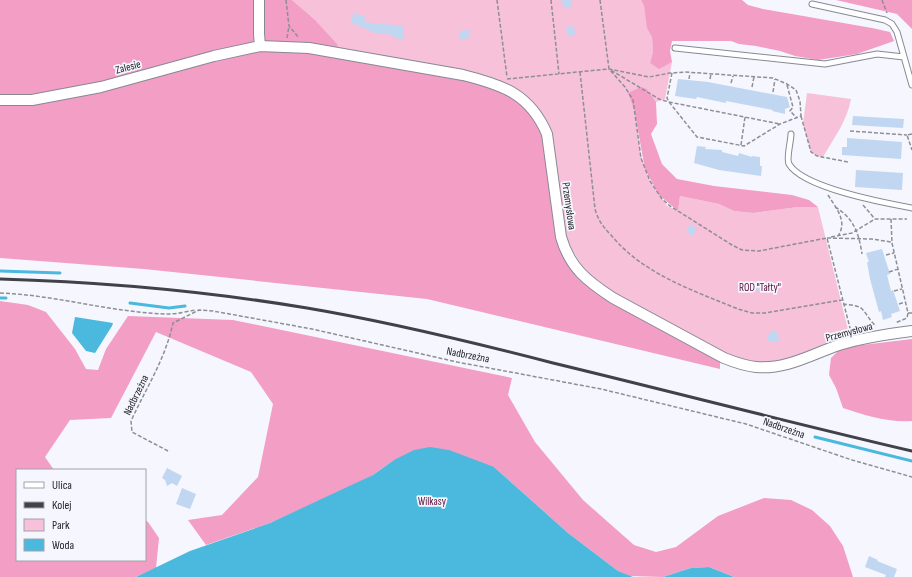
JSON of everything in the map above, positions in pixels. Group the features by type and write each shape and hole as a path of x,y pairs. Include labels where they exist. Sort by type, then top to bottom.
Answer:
{"street":[{"path":"259,0 260,46"},
{"name":"Przemysłowa","path":"260,46 309,48 463,75 501,86 518,95 528,104 542,122 547,134 561,237 565,249 573,264 582,275 613,298 724,358 743,365 763,367 791,363 854,341 912,331"},
{"name":"Zalesie","path":"0,100 32,100 101,87 214,56 260,46"}],"lane":[{"path":"812,4 885,20 892,24 897,32 912,85"},
{"path":"676,48 825,64 877,54 904,56"},
{"path":"791,134 788,160 790,165 800,174 817,183 861,198 912,208"}],"path":[{"path":"286,0 289,26 286,46"},
{"path":"497,0 508,78"},
{"path":"551,0 559,74"},
{"path":"600,0 609,69 633,100 641,158 656,192 670,206 742,250 759,251 852,233 875,219"},
{"path":"882,0 892,24"},
{"path":"289,26 309,48"},
{"path":"501,86 508,78 609,69 649,77 690,72 775,79 796,90 800,101 801,116 811,152 817,156 848,162"},
{"path":"609,69 659,99 780,124"},
{"path":"580,72 595,209 600,222 622,249 656,273 738,310 752,313 777,312 842,300"},
{"path":"689,79 690,72"},
{"path":"672,73 668,98 669,102 697,137 744,146 780,124 801,116"},
{"path":"710,79 711,74"},
{"path":"731,83 733,76"},
{"path":"752,87 754,77"},
{"path":"773,92 775,79"},
{"path":"787,84 793,107 790,111"},
{"path":"788,108 797,118"},
{"path":"741,145 745,117"},
{"path":"850,131 907,135 912,134"},
{"path":"907,135 912,150"},
{"path":"828,195 843,223 841,232 838,236"},
{"path":"835,207 847,215 857,230 862,254"},
{"path":"891,219 892,242 908,313 907,318 893,323"},
{"path":"827,238 872,239 892,242"},
{"path":"827,238 843,304 854,341"},
{"path":"886,255 894,253"},
{"path":"889,272 898,270"},
{"path":"894,291 902,289"},
{"path":"0,293 22,294 112,309 170,314 199,310"},
{"path":"900,304 905,302"},
{"path":"843,304 859,307 863,310 870,322 878,327"},
{"name":"Nadbrzeżna","path":"168,451 132,432 131,421 161,362 169,341 173,323 199,310 213,311 312,329 458,362 601,389 746,424 852,460 912,477"}],"green space":[{"name":"ROD \"Tałty\"","path":"292,0 641,0 652,37 653,52 650,63 659,68 672,62 665,99 656,102 647,89 633,100 641,156 649,179 667,206 678,211 680,196 719,204 734,211 753,213 798,207 818,207 850,338 793,359 769,364 742,361 720,354 609,292 585,271 566,239 547,124 538,108 522,92 497,80 338,53 313,18"},
{"path":"807,93 851,99 843,122 823,157 817,156 811,152 803,124"}],"shaded area":[{"path":"0,0 292,0 313,18 337,44 339,53 501,86 534,103 547,134 561,237 582,275 720,354 720,369 427,299 144,269 0,258"},
{"path":"641,0 742,0 748,5 763,9 890,32 894,41 857,54 818,60 756,46 739,44 731,41 672,41 670,51 672,62 659,69 650,63 653,52 652,37 647,28 644,6"},
{"path":"836,0 912,0 912,29 897,14"},
{"path":"641,87 647,89 656,102 657,124 651,134 662,164 677,179 714,186 792,195 809,200 818,207 798,207 753,213 734,211 719,204 680,196 678,211 659,195 645,169 634,109 628,93"},
{"path":"0,301 28,305 46,312 75,349 86,369 98,370 106,349 128,316 233,320 512,378 508,395 535,442 583,500 634,545 656,552 676,547 718,516 764,498 791,500 812,510 830,526 843,546 853,577 734,577 709,567 691,568 663,577 629,576 618,571 568,533 494,467 394,460 373,475 350,487 270,523 206,545 188,520 222,515 258,477 273,404 251,372 156,332 111,418 70,420 45,457 53,469 16,469 16,561 146,561 146,521 159,538 156,568 136,577 0,577"},
{"path":"912,339 912,421 886,420 843,408 836,388 829,375 831,358 838,351 854,346"}],"water":[{"path":"75,317 113,323 95,353 86,351 72,333"},
{"name":"Wilkasy","path":"430,447 449,450 494,467 568,533 618,571 633,577 136,577 190,551 270,523 373,475 394,460 414,450"},
{"path":"709,567 734,577 663,577 691,568"}],"building":[{"path":"562,0 572,0 572,7 563,7"},
{"path":"354,13 366,17 364,22 404,26 403,39 393,38 393,35 375,33 350,22"},
{"path":"574,26 575,36 567,36 566,27"},
{"path":"469,30 470,38 460,39 459,31"},
{"path":"678,79 708,82 787,97 790,107 785,109 785,114 772,111 773,110 726,101 726,103 697,97 696,99 675,96"},
{"path":"853,116 904,119 903,128 852,125"},
{"path":"847,138 902,142 901,159 842,155 842,147 847,147"},
{"path":"697,146 706,147 705,149 722,150 722,152 738,156 739,153 752,157 760,157 760,166 762,166 761,176 719,170 694,163"},
{"path":"856,170 903,173 902,190 855,187"},
{"path":"691,224 697,229 692,236 686,231"},
{"path":"882,249 890,274 887,275 891,291 893,290 900,311 891,314 892,317 883,320 881,311 879,312 870,279 867,262 869,262 866,253"},
{"path":"765,282 766,291 757,292 756,284"},
{"path":"770,331 778,331 779,342 768,342 768,335 770,335"},
{"path":"167,468 182,476 177,486 172,483 167,486 165,480 162,478"},
{"path":"182,488 196,494 190,509 176,504"},
{"path":"869,556 897,569 894,577 885,577 886,575 865,567"}],"waterway":[{"path":"0,271 60,273"},
{"path":"0,298 6,298"},
{"path":"130,303 169,308 185,306"},
{"path":"815,437 912,461"}],"railway":[{"path":"0,279 77,282 154,288 307,308 400,326 461,340 912,451"}]}
